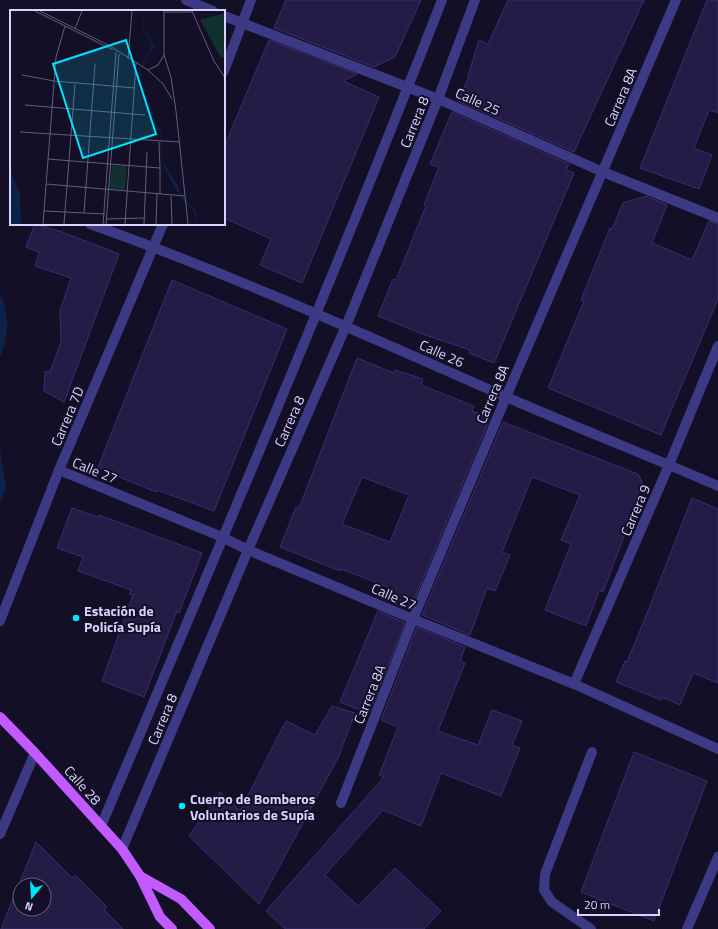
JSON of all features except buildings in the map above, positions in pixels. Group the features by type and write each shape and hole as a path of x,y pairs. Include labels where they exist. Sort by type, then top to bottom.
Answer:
{"main road":[{"name":"Calle 28","path":"0,717 122,850 140,876 160,917 172,929"},
{"name":"Calle 28","path":"140,876 181,899 210,929"}],"street":[{"path":"186,0 211,10"},
{"path":"225,68 251,0"},
{"name":"Carrera 8","path":"101,826 316,314 408,88 442,0"},
{"name":"Carrera 8","path":"122,850 248,550 346,326 438,99 475,0"},
{"name":"Carrera 8A","path":"341,803 413,619 506,397 676,0"},
{"name":"Calle 25","path":"225,16 438,99 603,172 718,218"},
{"name":"Calle 26","path":"93,225 154,247 346,326 506,397 718,486"},
{"name":"Carrera 7D","path":"0,621 59,470 163,225"},
{"name":"Carrera 9","path":"574,684 669,465 718,346"},
{"name":"Calle 27","path":"59,470 222,537 248,550 413,619 574,684 718,749"},
{"path":"590,929 552,902 544,890 545,874 592,752"},
{"path":"0,834 35,754"},
{"path":"687,929 718,857"}],"water":[{"path":"0,293 7,318 7,333 0,358"},
{"path":"0,449 6,487 0,504"}],"place":[{"name":"Estación de Policía Supía","path":"76,618"},
{"name":"Cuerpo de Bomberos Voluntarios de Supía","path":"182,806"}]}
